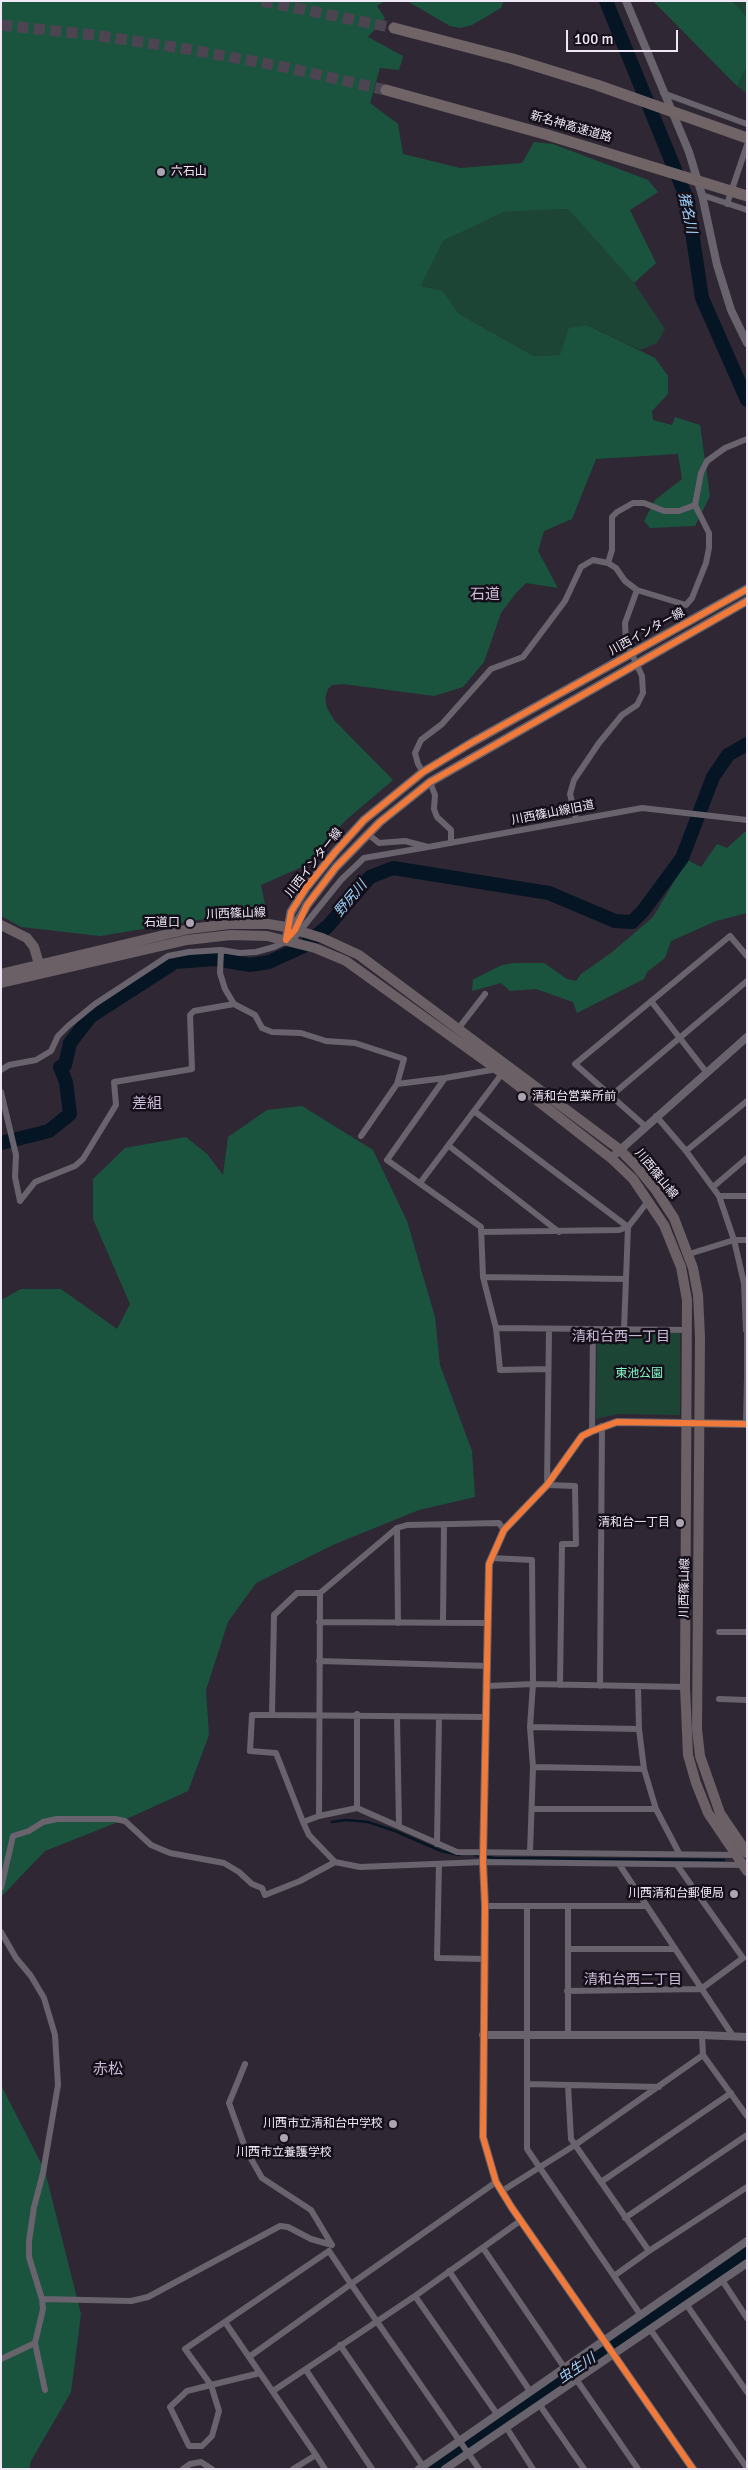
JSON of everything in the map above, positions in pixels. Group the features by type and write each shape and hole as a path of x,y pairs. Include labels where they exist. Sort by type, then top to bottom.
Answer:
{"highway":[{"path":"394,28 513,59 596,85 747,138"},
{"name":"新名神高速道路","path":"386,90 548,135 747,196"}],"main road":[{"name":"川西インター線","path":"291,929 291,912 306,888 336,851 364,820 423,772 747,589"},
{"name":"川西インター線","path":"286,940 306,906 336,867 400,804 430,782 471,757 747,601"},
{"path":"1,924 28,938 34,947 41,970"},
{"name":"川西篠山線","path":"1,983 189,929 230,924 268,924 291,929 332,943 359,955 458,1029 502,1070 611,1158 633,1179 649,1200 664,1225 681,1267 687,1300 693,1423 697,1729 700,1756 720,1813 747,1854"},
{"name":"川西篠山線","path":"1,974 41,970 187,940 232,935 267,936 321,950 346,961 619,1149 637,1166 667,1206 689,1254 700,1310 693,1423 685,1732 688,1755 696,1783 708,1813 734,1855 745,1867"}],"street":[{"path":"626,1 689,152 702,196 717,265 732,310 747,343"},
{"path":"663,93 747,124"},
{"path":"727,204 747,145"},
{"path":"702,196 747,210"},
{"path":"423,772 418,764 416,753 421,740 442,724 491,669 523,657 565,601 581,567 593,560 608,563 616,568 625,581 637,590 686,605 692,598 706,562 709,548 709,533 696,505 701,473 707,461 726,448 744,440"},
{"path":"608,563 612,550 612,518 617,512 633,503 644,503 664,510 679,511 696,505"},
{"path":"576,819 570,794 574,780 599,743 622,715 637,705 643,693 642,676 635,665 626,641 626,623 637,590"},
{"path":"430,782 435,795 434,809 437,817 451,830 451,843"},
{"name":"川西篠山線旧道","path":"368,834 380,843 405,841 428,847 642,808 747,820"},
{"path":"1,1070 9,1065 36,1060 51,1051 58,1036 95,1004 168,956 189,952 256,952 284,942 295,937 340,880 364,858 428,847"},
{"path":"645,1126 576,1064 730,936 747,956"},
{"path":"221,951 220,973 225,989 234,1004 255,1015 262,1028 272,1032 301,1033 326,1041 355,1043 404,1059 398,1084 361,1136"},
{"path":"612,1095 747,981"},
{"path":"458,1029 484,999"},
{"path":"651,1001 707,1073"},
{"path":"1,1092 16,1155 15,1177 20,1201 35,1182 75,1166 83,1159 116,1105 114,1082 192,1069 190,1015 194,1011 234,1004"},
{"path":"611,1158 747,1037"},
{"path":"398,1084 502,1070"},
{"path":"420,1183 449,1146 502,1070"},
{"path":"445,1078 387,1160 481,1227 483,1277 496,1328 500,1370 548,1370"},
{"path":"686,1150 747,1101"},
{"path":"474,1111 628,1227"},
{"path":"656,1116 686,1150 719,1196 734,1240 745,1283 746,1424 617,1422 602,1426 582,1436 547,1484 504,1530 491,1558 489,1564 488,1686 485,1717 483,2137 496,2182 502,2192 602,2341 693,2469"},
{"path":"449,1146 559,1232"},
{"path":"713,1187 747,1158"},
{"path":"719,1196 747,1196"},
{"path":"481,1232 619,1230 628,1227 649,1200"},
{"path":"624,1330 628,1227"},
{"path":"689,1254 734,1240 747,1240"},
{"path":"483,1277 625,1279"},
{"path":"496,1328 688,1330"},
{"path":"592,1431 593,1329"},
{"path":"547,1484 549,1330"},
{"path":"600,1686 602,1426"},
{"path":"547,1484 575,1486 576,1544 562,1544 560,1685"},
{"path":"272,1715 274,1615 297,1593 320,1593 398,1528 407,1524 499,1523 504,1530"},
{"path":"443,1622 444,1524"},
{"path":"398,1528 398,1623"},
{"path":"491,1558 532,1560 530,1728 533,1768 530,1853"},
{"path":"319,1816 320,1593"},
{"path":"319,1622 488,1623"},
{"path":"719,1632 747,1632"},
{"path":"319,1661 488,1666"},
{"path":"488,1686 532,1684 685,1687"},
{"path":"638,1686 639,1729 644,1769 656,1809 679,1853"},
{"path":"719,1699 747,1700"},
{"path":"357,1714 357,1808"},
{"path":"485,1717 357,1714 252,1715 250,1751 276,1753 309,1835 335,1862 360,1867 483,1862 745,1867"},
{"path":"397,1716 399,1826"},
{"path":"437,1844 439,1716"},
{"path":"530,1728 639,1729"},
{"path":"533,1768 644,1769"},
{"path":"303,1822 319,1816 357,1808 457,1852 747,1854"},
{"path":"532,1809 656,1809"},
{"path":"1,1888 13,1836 43,1822 57,1819 115,1819 125,1822 151,1845 170,1853 224,1863 252,1884 262,1888 265,1895 300,1881 335,1862"},
{"path":"439,1864 437,1958 485,1959"},
{"path":"619,1864 645,1906 733,2036"},
{"path":"567,1991 701,1989 743,1958 676,1865"},
{"path":"485,1906 645,1906"},
{"path":"568,1906 568,2034"},
{"path":"527,1907 527,2149 640,2314"},
{"path":"1,1932 16,1958 32,1976 44,1998 55,2035 58,2085 29,2240 29,2257 42,2299 43,2309 35,2343 45,2390"},
{"path":"568,1949 674,1949"},
{"path":"483,2036 568,2034 747,2037"},
{"path":"702,2035 704,2055 747,2116"},
{"path":"502,2192 575,2145 704,2055"},
{"path":"42,2299 131,2301 148,2297 280,2226 288,2227 311,2239 332,2245 311,2210 262,2178 246,2150 229,2103 246,2064"},
{"path":"527,2084 660,2087"},
{"path":"568,2085 571,2139 648,2251"},
{"path":"601,2182 730,2093"},
{"path":"626,2218 747,2135"},
{"path":"249,2357 496,2182"},
{"path":"614,2276 648,2251 747,2187"},
{"path":"273,2391 306,2370 340,2344 415,2296 520,2220"},
{"path":"340,2344 421,2467 747,2241"},
{"path":"483,2248 564,2368"},
{"path":"260,2373 211,2385 187,2391 170,2407 189,2446 202,2446 212,2436 219,2411 211,2385 185,2350 330,2251 479,2469"},
{"path":"445,2469 747,2263"},
{"path":"449,2271 530,2392"},
{"path":"722,2280 747,2318"},
{"path":"415,2296 497,2414"},
{"path":"686,2304 747,2392"},
{"path":"225,2322 325,2469"},
{"path":"650,2329 747,2468"},
{"path":"1,2360 35,2343"},
{"path":"306,2370 372,2469"},
{"path":"576,2379 638,2469"},
{"path":"539,2404 584,2469"},
{"path":"506,2427 533,2469"},
{"path":"293,2469 316,2455"},
{"path":"183,2469 190,2464 201,2462 212,2469"}],"green space":[{"path":"1,1 385,1 377,6 385,18 368,37 403,56 399,70 380,68 370,103 398,124 403,154 460,168 522,163 534,142 553,144 648,180 658,192 630,210 656,263 634,283 568,209 504,212 443,241 421,286 443,291 459,314 534,356 560,355 569,328 587,325 655,358 668,376 668,394 652,411 653,420 672,425 675,417 700,425 710,496 695,526 650,528 644,521 655,500 682,479 678,454 596,459 572,519 544,531 538,551 558,588 526,583 516,593 501,613 484,662 463,687 434,696 343,684 332,685 328,689 325,698 327,708 334,720 393,780 346,820 304,866 261,885 266,909 100,936 21,927 1,916"},
{"path":"407,1 503,1 503,3 501,8 472,25 461,28 450,26"},
{"path":"653,1 732,1 747,17 747,66 737,86"},
{"path":"732,1 747,1 747,17"},
{"path":"747,66 747,94 737,86"},
{"path":"568,209 634,283 665,329 657,343 640,350 587,325 561,355 534,356 459,314 443,291 421,286 443,241 504,212"},
{"path":"747,830 747,913 716,921 671,941 665,958 647,972 644,979 577,1013 573,1002 536,989 510,991 501,983 472,991 473,979 502,965 514,963 544,963 567,979 576,981 581,974 611,953 653,917 687,860 701,867 717,844 727,848"},
{"path":"302,1106 373,1150 407,1221 435,1317 440,1365 472,1451 475,1497 419,1510 335,1544 256,1583 228,1622 206,1690 209,1735 188,1791 133,1816 45,1851 1,1897 1,1300 21,1289 61,1289 117,1329 130,1304 93,1219 93,1179 125,1148 186,1137 207,1154 223,1175 228,1137 267,1110"},
{"name":"東池公園","path":"597,1332 680,1333 680,1415 618,1414 596,1419"},
{"path":"1,2085 45,2171 81,2314 71,2392 31,2461 29,2469 1,2469"}],"waterway":[{"name":"猪名川","path":"606,1 687,199 702,298 747,400"},
{"name":"野尻川","path":"1,1143 49,1131 70,1114 66,1082 60,1067 65,1065 70,1043 91,1016 175,962 215,959 250,965 269,962 304,946 328,926 370,877 393,868 549,893 615,921 632,922 643,911 682,858 713,777 728,755 747,744"},
{"path":"332,1822 346,1820 368,1822 395,1831 441,1851 459,1855"},
{"path":"474,1855 494,1858 724,1860"},
{"name":"虫生川","path":"431,2469 747,2253"}],"tunnel":[{"path":"262,1 394,28"},
{"path":"1,25 94,35 187,49 284,67 386,90"}],"cycle path":[{"path":"286,940 291,912 306,888 336,851 364,820 423,772 471,743 747,589"},
{"path":"286,940 295,930 307,905 336,867 380,822 430,782 747,601"},
{"path":"693,2469 512,2208 496,2182 483,2137 485,1906 483,1862 489,1564 504,1530 547,1485 582,1436 617,1422 747,1424"}],"place":[{"name":"六石山","path":"161,172"},
{"name":"石道口","path":"190,923"},
{"name":"清和台営業所前","path":"522,1097"},
{"name":"清和台一丁目","path":"680,1523"},
{"name":"川西清和台郵便局","path":"734,1894"},
{"name":"川西市立清和台中学校","path":"393,2124"},
{"name":"川西市立養護学校","path":"284,2138"}],"district":[{"name":"石道","path":"485,595"},
{"name":"差組","path":"147,1104"},
{"name":"清和台西一丁目","path":"621,1337"},
{"name":"清和台西二丁目","path":"633,1980"},
{"name":"赤松","path":"108,2070"}]}
